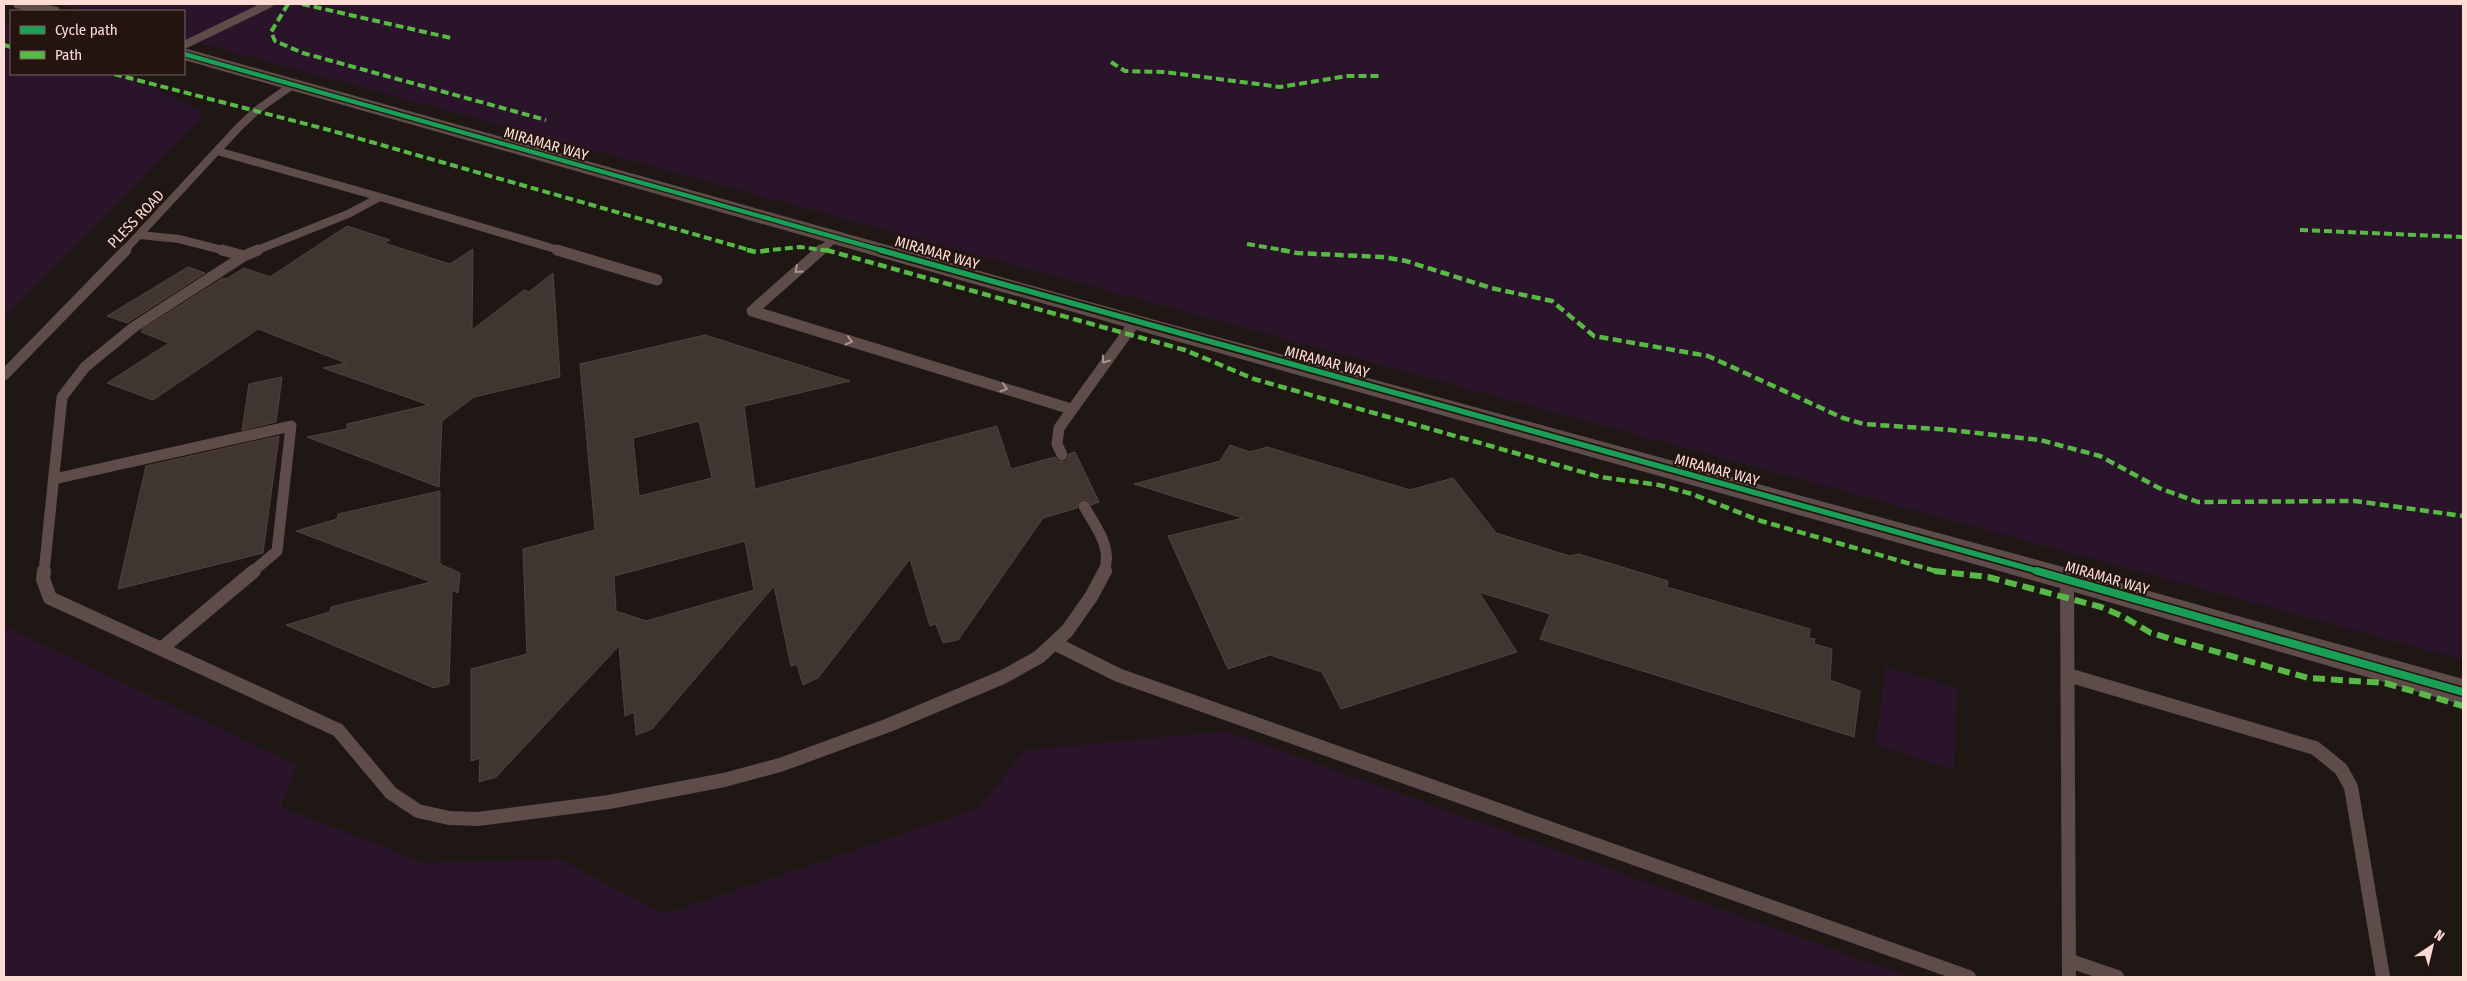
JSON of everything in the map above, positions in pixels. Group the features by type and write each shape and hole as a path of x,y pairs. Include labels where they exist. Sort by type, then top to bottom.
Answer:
{"street":[{"path":"21,4 48,10"},
{"name":"MIRAMAR WAY","path":"185,54 291,86 1135,322 2067,579 2463,692"}],"lane":[{"path":"185,46 269,4"},
{"name":"PLESS ROAD","path":"4,375 140,235 257,110 291,86"},
{"path":"218,151 380,197 657,280"},
{"path":"380,197 348,214 244,256 134,327 85,367 62,397 43,579 50,598 338,730 354,746 367,768 408,808 434,816 484,819 587,806 682,788 780,765 902,720 988,684 1029,663 1056,644 1068,631 1094,592 1106,568 1108,552 1084,506"},
{"path":"140,235 179,239 244,256"},
{"path":"834,238 752,311 1072,409"},
{"path":"1062,455 1057,444 1059,428 1135,322"},
{"path":"54,479 291,426 277,551 161,649"},
{"path":"2067,579 2069,977"},
{"path":"1056,644 1118,675 1969,977"},
{"path":"2068,675 2316,748 2341,769 2351,787 2383,977"},
{"path":"2070,961 2117,977"}],"shaded area":[{"path":"55,4 2463,4 2463,660 185,39 185,10 78,10"},
{"path":"4,22 10,24 10,75 128,75 200,111 200,120 4,319"},
{"path":"4,626 297,765 281,807 425,863 559,859 665,914 978,809 1025,750 1226,731 1910,977 4,977"},
{"path":"1886,666 1958,689 1954,770 1875,745"}],"building":[{"path":"347,226 390,240 384,243 450,264 473,249 472,330 524,290 529,292 553,273 560,377 474,397 442,421 439,487 307,437 347,429 347,424 429,405 323,368 346,363 258,329 153,400 107,383 169,343 141,332 143,329 223,278 226,279 244,268 270,277"},
{"path":"188,267 205,273 127,323 107,316"},
{"path":"705,335 850,381 744,406 755,489 997,426 1011,469 1055,457 1058,461 1064,462 1068,459 1069,454 1075,452 1099,502 1091,505 1087,500 1081,500 1077,508 1043,518 958,640 943,643 936,624 930,626 910,559 818,678 803,685 797,664 791,666 774,586 652,729 636,735 634,712 625,716 619,646 496,777 479,782 480,758 471,761 471,669 527,654 523,549 595,530 580,364","holes":["699,421 712,478 639,496 633,438","745,541 754,590 646,621 616,611 614,576"]},
{"path":"282,377 276,422 242,430 249,384"},
{"path":"279,436 263,553 118,589 146,466"},
{"path":"1230,445 1250,452 1267,447 1410,490 1453,478 1496,533 1570,556 1579,554 1668,581 1667,587 1810,629 1809,638 1815,639 1814,644 1832,649 1830,680 1860,691 1854,737 1540,639 1550,614 1479,592 1517,652 1341,709 1322,672 1270,655 1228,669 1168,536 1243,518 1134,484 1220,461"},
{"path":"440,491 440,564 460,573 458,593 452,590 449,684 434,688 286,625 330,612 331,607 431,582 296,531 337,519 338,514"}],"marked path":[{"path":"288,4 271,32 275,41 303,53 546,120"},
{"path":"302,4 451,38"},
{"path":"4,45 10,47"},
{"path":"1111,62 1125,71 1165,72 1280,87 1347,76 1379,76"},
{"path":"118,75 329,130 737,248 756,252 800,247 822,249 1127,333 1185,350 1254,379 1600,477 1659,485 1692,494 1761,521 1939,572 1966,573 1988,577 2101,607 2124,617 2151,633 2308,678 2385,683 2463,706"},
{"path":"2300,230 2463,237"},
{"path":"1247,244 1297,253 1382,257 1406,261 1491,288 1552,301 1563,308 1594,336 1708,356 1843,418 1864,424 1951,430 2040,440 2100,456 2159,488 2198,502 2355,501 2463,516"}],"cycle path":[{"path":"185,54 1135,322 2067,579 2463,692"}]}
